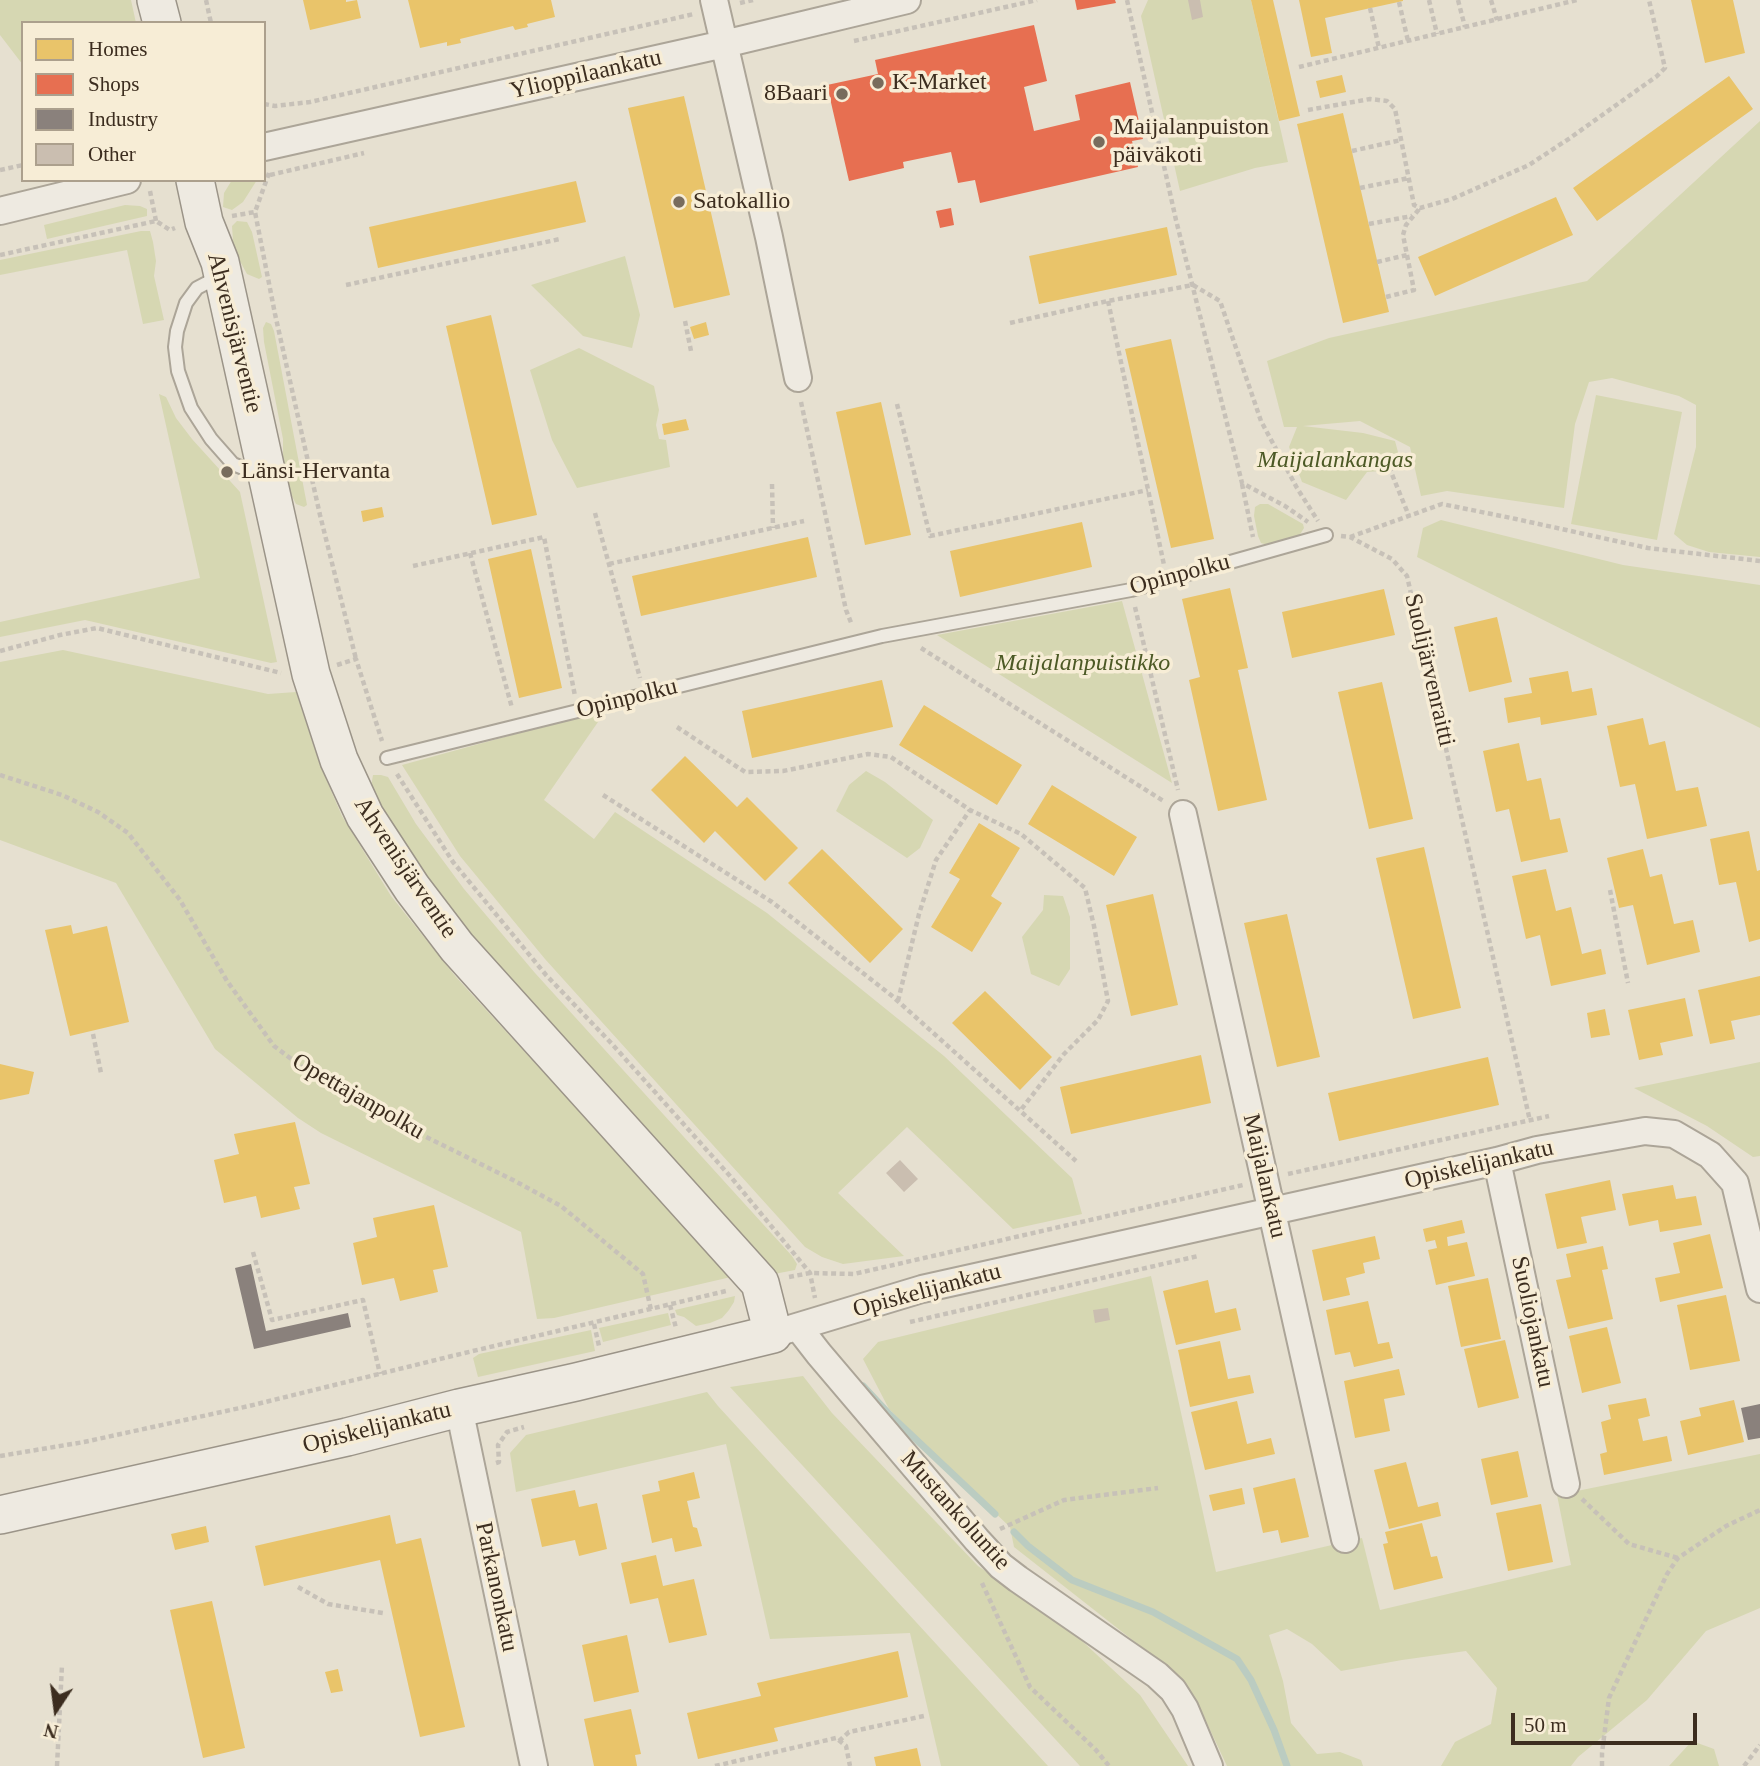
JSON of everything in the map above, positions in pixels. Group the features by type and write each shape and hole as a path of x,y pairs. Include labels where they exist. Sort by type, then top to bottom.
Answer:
{"main road":[{"path":"156,0 161,21"},
{"name":"Ahvenisjärventie","path":"195,182 204,222 220,262 312,674 339,760 365,816 412,888 457,947 760,1283 786,1330"},
{"name":"Opiskelijankatu","path":"0,1515 347,1437 786,1330"}],"street":[{"name":"Ylioppilaankatu","path":"266,147 907,0"},
{"path":"715,4 769,237 798,378"},
{"path":"0,211 119,182"},
{"name":"Maijalankatu","path":"1183,814 1345,1539"},
{"name":"Opiskelijankatu","path":"786,1330 922,1289 1537,1150 1645,1131 1674,1135 1710,1155 1735,1183 1760,1289"},
{"name":"Suoliojankatu","path":"1497,1161 1566,1484"},
{"name":"Mustankoluntie","path":"786,1330 819,1354 1001,1566 1157,1675 1173,1690 1185,1709 1209,1766"},
{"name":"Parkanonkatu","path":"459,1408 534,1766"}],"lane":[{"path":"223,275 197,288 186,303 175,346 178,372 191,408 211,439 233,464 248,470 266,470"},
{"name":"Opinpolku","path":"387,758 577,711 645,701 882,636 1131,590 1326,535"}],"path":[{"path":"206,0 211,21"},
{"path":"266,104 275,106 310,102 715,4 752,0"},
{"path":"1127,0 1192,285 1242,483 1256,554"},
{"path":"1429,0 1437,34"},
{"path":"1458,0 1465,27"},
{"path":"1492,0 1497,19"},
{"path":"1548,0 1549,7"},
{"path":"1299,67 1577,0"},
{"path":"1386,297 1414,290 1403,235 1406,225 1420,208 1452,199 1528,165 1570,138 1665,68 1649,0"},
{"path":"1399,2 1408,41"},
{"path":"1370,9 1379,48"},
{"path":"1308,110 1370,99 1387,102 1395,109 1414,205 1420,208"},
{"path":"1352,151 1401,140"},
{"path":"266,153 270,175 255,212 275,314 320,515 356,659 387,758 453,862 530,954 730,1176 810,1273"},
{"path":"0,170 21,165"},
{"path":"1360,188 1409,178"},
{"path":"0,254 156,221 148,182"},
{"path":"1369,224 1413,216"},
{"path":"346,285 560,239"},
{"path":"1377,262 1407,255"},
{"path":"1010,323 1192,285 1220,301 1261,421 1326,535"},
{"path":"1108,301 1167,579"},
{"path":"267,315 275,314"},
{"path":"685,321 691,351"},
{"path":"897,404 930,536 1148,490"},
{"path":"1389,467 1409,516"},
{"path":"1242,483 1285,506 1326,535"},
{"path":"772,484 773,528"},
{"path":"1350,537 1442,504 1648,548 1760,561"},
{"path":"595,513 645,701"},
{"path":"609,564 804,521"},
{"name":"Suolijärvenraitti","path":"1326,535 1350,537 1392,559 1407,576 1537,1150"},
{"path":"413,566 544,537 577,711"},
{"path":"470,554 517,726"},
{"path":"1131,590 1183,814"},
{"path":"0,651 97,628 291,676 312,674 356,659"},
{"path":"677,727 745,772 783,771 868,754 891,757 970,810 1021,834 1085,888 1108,1001 1098,1020 1064,1054 1020,1111"},
{"name":"Opettajanpolku","path":"0,775 62,795 98,812 128,834 180,900 228,981 274,1046 314,1076 400,1124 561,1206 643,1274 651,1310"},
{"path":"603,795 772,902 898,1001 1076,1161"},
{"path":"898,1001 919,914 936,860 970,810"},
{"path":"1610,890 1629,983"},
{"path":"93,1034 101,1073"},
{"path":"0,1456 84,1442 249,1406 760,1283 810,1273 854,1274 1549,1116"},
{"path":"253,1252 272,1320 363,1300 380,1374"},
{"path":"899,1324 1210,1253"},
{"path":"670,1305 676,1330"},
{"path":"594,1324 600,1348"},
{"path":"471,1468 499,1462 498,1445 507,1432 534,1425"},
{"path":"1566,1484 1629,1544 1678,1558"},
{"path":"977,1540 1064,1500 1158,1488"},
{"path":"1602,1766 1609,1698 1667,1574 1678,1558 1726,1527 1760,1510"},
{"path":"979,1576 1030,1687 1096,1750 1109,1766"},
{"path":"298,1587 328,1604 383,1613"},
{"path":"57,1766 62,1665"},
{"path":"839,1741 849,1732 924,1716"},
{"path":"715,1766 836,1738 846,1746 850,1766"},
{"path":"1744,1766 1760,1745"}],"green space":[{"path":"0,0 131,0 136,21 21,21 21,62 0,35"},
{"path":"1148,0 1251,0 1288,162 1255,168 1180,191 1141,16"},
{"name":"Maijalankangas","path":"1760,121 1760,557 1709,552 1687,545 1674,534 1696,447 1696,405 1679,396 1612,378 1589,382 1575,424 1564,508 1447,491 1421,496 1410,447 1360,421 1303,426 1363,433 1395,441 1398,452 1395,465 1381,471 1367,472 1346,500 1302,482 1289,447 1297,427 1284,427 1267,361 1329,338 1587,281"},
{"path":"231,182 256,182 243,202 232,210 223,207 224,193"},
{"path":"125,205 147,209 147,216 47,239 44,225"},
{"path":"237,221 247,222 252,232 262,277 259,279 247,274 236,254 232,226"},
{"path":"150,231 153,242 156,261 154,276 164,320 143,324 127,250 0,275 0,260"},
{"path":"625,256 640,315 632,348 583,336 531,285"},
{"path":"266,322 271,324 274,331 307,505 304,507 296,504 283,479 283,439 264,342 263,328"},
{"path":"579,348 654,386 659,410 656,425 659,439 666,440 670,467 577,488 552,440 530,370"},
{"path":"159,394 166,397 176,418 192,439 240,492 277,662 271,663 85,620 0,637 0,622 200,578"},
{"path":"1596,395 1682,412 1657,540 1571,524"},
{"path":"1268,504 1303,524 1304,528 1299,536 1268,545 1261,543 1254,516 1255,507"},
{"path":"1441,520 1623,565 1760,585 1760,728 1417,557 1423,528"},
{"name":"Maijalanpuistikko","path":"1122,601 1172,783 937,635"},
{"path":"63,650 268,694 296,692 320,765 342,816 391,896 456,977 731,1277 554,1318 537,1319 521,1232 321,1133 298,1118 215,1049 116,883 0,840 0,662"},
{"path":"607,709 544,800 594,839 615,812 767,913 944,1056 1072,1178 1082,1214 1013,1229 907,1127 838,1193 904,1256 843,1264 822,1257 805,1247 545,959 460,856 402,765"},
{"path":"866,771 885,782 933,820 920,848 907,858 836,811 849,785"},
{"path":"373,775 388,777 416,824 464,889 535,973 792,1256 797,1264 795,1270 774,1274 447,912 370,793"},
{"path":"1044,895 1063,896 1070,917 1070,969 1059,986 1031,974 1022,937 1043,910"},
{"path":"1760,1062 1760,1156 1753,1157 1707,1126 1634,1088"},
{"path":"1151,1276 1216,1572 1362,1538 1380,1610 1571,1565 1557,1495 1760,1454 1760,1608 1706,1631 1647,1700 1578,1757 1571,1766 1441,1766 1455,1742 1491,1724 1497,1688 1466,1651 1341,1671 1312,1644 1287,1629 1269,1635 1283,1681 1291,1723 1317,1754 1340,1752 1361,1760 1363,1766 1227,1766 1204,1717 1163,1664 1014,1547 1010,1527 889,1409 863,1359 878,1342"},
{"path":"735,1296 734,1302 722,1318 710,1323 696,1326 677,1315 675,1310"},
{"path":"668,1313 671,1325 603,1342 599,1328"},
{"path":"591,1330 595,1351 478,1377 473,1358 479,1354"},
{"path":"803,1376 832,1413 978,1566 1066,1626 1140,1695 1188,1766 1080,1766 730,1387"},
{"path":"707,1392 1048,1766 941,1766 910,1633 770,1639 726,1444 516,1492 510,1453 526,1435"},
{"path":"1692,1741 1714,1749 1719,1766 1669,1766"}],"building: Homes":[{"path":"303,0 357,0 361,18 310,30"},
{"path":"408,0 551,0 555,17 527,24 528,27 515,30 513,26 460,39 461,43 447,46 447,42 420,48"},
{"path":"1251,0 1273,0 1300,116 1279,121"},
{"path":"1299,0 1403,1 1325,18 1332,53 1311,57"},
{"path":"1691,0 1733,0 1745,53 1705,63"},
{"path":"1342,75 1346,92 1320,98 1316,81"},
{"path":"1729,76 1753,109 1597,221 1573,188"},
{"name":"Satokallio","path":"684,96 730,295 674,308 628,108"},
{"path":"1343,113 1389,312 1343,323 1297,124"},
{"path":"576,181 586,222 378,268 369,227"},
{"path":"1556,197 1573,235 1435,296 1418,257"},
{"path":"1167,227 1177,275 1039,304 1029,256"},
{"path":"491,315 537,515 492,525 446,326"},
{"path":"706,322 709,335 694,339 690,327"},
{"path":"1171,339 1214,539 1171,548 1125,349"},
{"path":"881,402 911,535 865,545 836,412"},
{"path":"686,419 689,430 664,435 662,424"},
{"path":"382,507 384,517 363,522 361,511"},
{"path":"1082,522 1092,567 960,597 950,551"},
{"path":"808,537 817,577 641,616 632,576"},
{"path":"531,549 562,688 519,698 488,559"},
{"path":"1230,588 1248,668 1238,670 1267,800 1218,811 1189,680 1200,677 1182,599"},
{"path":"1384,589 1395,635 1292,658 1282,612"},
{"path":"1497,617 1512,682 1469,692 1454,627"},
{"path":"1568,671 1572,692 1592,688 1597,715 1541,725 1540,717 1508,723 1504,698 1532,693 1529,678"},
{"path":"882,680 893,727 752,758 742,711"},
{"path":"1382,682 1413,819 1369,829 1338,692"},
{"path":"924,705 1022,765 997,805 899,745"},
{"path":"1643,718 1649,745 1665,741 1676,791 1698,787 1707,826 1647,839 1635,784 1620,787 1607,726"},
{"path":"1519,743 1527,781 1541,778 1550,820 1560,818 1568,852 1521,862 1509,809 1496,812 1483,751"},
{"path":"685,756 737,807 747,797 798,848 765,881 715,831 704,843 651,790"},
{"path":"1052,785 1137,837 1114,876 1028,824"},
{"path":"979,823 1020,848 991,896 1002,903 972,952 931,927 960,879 949,873"},
{"path":"1749,831 1757,871 1760,870 1760,939 1749,942 1736,882 1719,885 1710,839"},
{"path":"1424,847 1461,1008 1413,1019 1376,858"},
{"path":"822,849 903,929 870,963 788,883"},
{"path":"1643,849 1650,877 1662,874 1674,924 1693,920 1700,952 1647,965 1633,905 1619,908 1607,858"},
{"path":"1546,869 1556,911 1571,907 1582,954 1601,949 1606,974 1551,986 1540,935 1526,939 1512,876"},
{"path":"1153,894 1178,1005 1131,1016 1106,905"},
{"path":"1287,914 1320,1057 1277,1067 1244,923"},
{"path":"71,925 73,934 107,926 129,1022 70,1036 45,930"},
{"path":"1760,976 1760,1015 1731,1021 1735,1039 1710,1044 1698,990"},
{"path":"985,991 1052,1057 1020,1090 952,1023"},
{"path":"1685,998 1693,1036 1660,1043 1663,1055 1639,1060 1628,1010"},
{"path":"1605,1009 1610,1035 1591,1038 1587,1013"},
{"path":"1201,1055 1211,1103 1071,1134 1060,1087"},
{"path":"1488,1057 1499,1105 1339,1141 1328,1093"},
{"path":"0,1064 34,1072 29,1094 0,1100"},
{"path":"295,1122 310,1184 294,1187 300,1209 261,1218 256,1196 224,1203 214,1160 239,1154 234,1134"},
{"path":"1610,1180 1616,1210 1581,1217 1587,1243 1557,1249 1545,1194"},
{"path":"1673,1185 1676,1199 1696,1196 1702,1225 1660,1232 1658,1220 1629,1226 1622,1194"},
{"path":"434,1205 448,1267 433,1270 438,1292 400,1301 394,1278 362,1285 353,1243 377,1237 373,1218"},
{"path":"1462,1220 1465,1233 1447,1237 1448,1246 1467,1242 1475,1276 1436,1285 1428,1250 1437,1248 1435,1240 1426,1242 1423,1229"},
{"path":"1710,1234 1723,1288 1660,1302 1655,1278 1680,1273 1673,1243"},
{"path":"1375,1236 1380,1259 1363,1263 1365,1273 1346,1278 1350,1295 1323,1301 1312,1250"},
{"path":"1603,1246 1608,1269 1602,1270 1613,1319 1568,1329 1556,1280 1571,1277 1566,1254"},
{"path":"1488,1278 1501,1339 1461,1347 1448,1286"},
{"path":"1208,1280 1215,1313 1236,1308 1241,1330 1176,1345 1163,1291"},
{"path":"1726,1295 1740,1361 1690,1370 1677,1305"},
{"path":"1368,1301 1378,1344 1389,1342 1393,1358 1354,1367 1350,1352 1335,1355 1326,1310"},
{"path":"1607,1327 1621,1383 1582,1393 1569,1336"},
{"path":"1505,1340 1519,1398 1478,1408 1464,1349"},
{"path":"1220,1341 1228,1379 1250,1375 1254,1393 1190,1407 1178,1350"},
{"path":"1399,1369 1405,1395 1384,1399 1390,1431 1355,1438 1344,1381"},
{"path":"1646,1398 1650,1416 1638,1419 1643,1441 1667,1436 1672,1461 1604,1475 1600,1454 1607,1452 1601,1422 1611,1419 1608,1405"},
{"path":"1734,1400 1744,1442 1688,1455 1680,1421 1701,1416 1699,1408"},
{"path":"1237,1401 1247,1444 1271,1438 1275,1454 1205,1470 1191,1412"},
{"path":"1518,1451 1528,1497 1491,1505 1481,1459"},
{"path":"1406,1462 1418,1507 1438,1502 1441,1516 1389,1529 1374,1470"},
{"path":"694,1472 700,1498 687,1501 693,1527 697,1528 702,1546 675,1552 672,1538 652,1543 642,1495 660,1491 658,1481"},
{"path":"1295,1478 1309,1537 1281,1543 1278,1530 1263,1533 1253,1488"},
{"path":"1242,1488 1245,1504 1213,1511 1209,1495"},
{"path":"575,1490 579,1507 597,1503 607,1549 579,1556 575,1540 542,1547 531,1499"},
{"path":"1541,1504 1553,1562 1508,1571 1496,1513"},
{"path":"390,1515 396,1544 421,1538 465,1727 420,1737 380,1560 264,1586 255,1546"},
{"path":"1422,1523 1431,1557 1437,1556 1443,1578 1394,1590 1383,1544 1388,1543 1385,1532"},
{"path":"206,1526 209,1542 175,1550 171,1534"},
{"path":"656,1555 663,1586 694,1579 707,1635 669,1643 658,1598 630,1604 621,1563"},
{"path":"212,1601 245,1748 203,1758 170,1610"},
{"path":"627,1635 639,1692 594,1702 582,1645"},
{"path":"898,1651 908,1697 774,1728 778,1741 698,1759 687,1713 761,1696 757,1683"},
{"path":"338,1669 343,1691 331,1693 325,1672"},
{"path":"631,1709 641,1754 635,1755 637,1766 594,1766 584,1719"},
{"path":"917,1748 921,1766 876,1766 874,1757"}],"building: Shops":[{"path":"1075,0 1115,0 1116,3 1077,10"},
{"path":"1034,25 1047,81 1024,87 1034,131 1080,120 1075,95 1130,82 1143,139 1132,141 1138,167 980,203 975,180 958,183 951,152 903,162 904,168 849,181 827,85 878,74 875,60"},
{"path":"951,208 954,225 940,228 936,211"}],"building: Industry":[{"path":"251,1264 266,1331 348,1313 351,1327 254,1349 235,1268"},
{"path":"1760,1404 1760,1438 1748,1440 1741,1408"}],"building: Other":[{"path":"1188,0 1200,0 1203,17 1192,20"},
{"path":"900,1160 918,1179 904,1192 886,1173"},
{"path":"1108,1308 1110,1320 1095,1323 1093,1310"}],"waterway":[{"path":"863,1386 995,1514"},
{"path":"1014,1532 1072,1580 1153,1612 1237,1659 1251,1680 1287,1766"}],"place":[{"name":"K-Market","path":"878,83"},
{"name":"8Baari","path":"842,94"},
{"name":"Maijalanpuiston päiväkoti","path":"1099,142"},
{"name":"Satokallio","path":"679,202"},
{"name":"Länsi-Hervanta","path":"227,472"}]}
